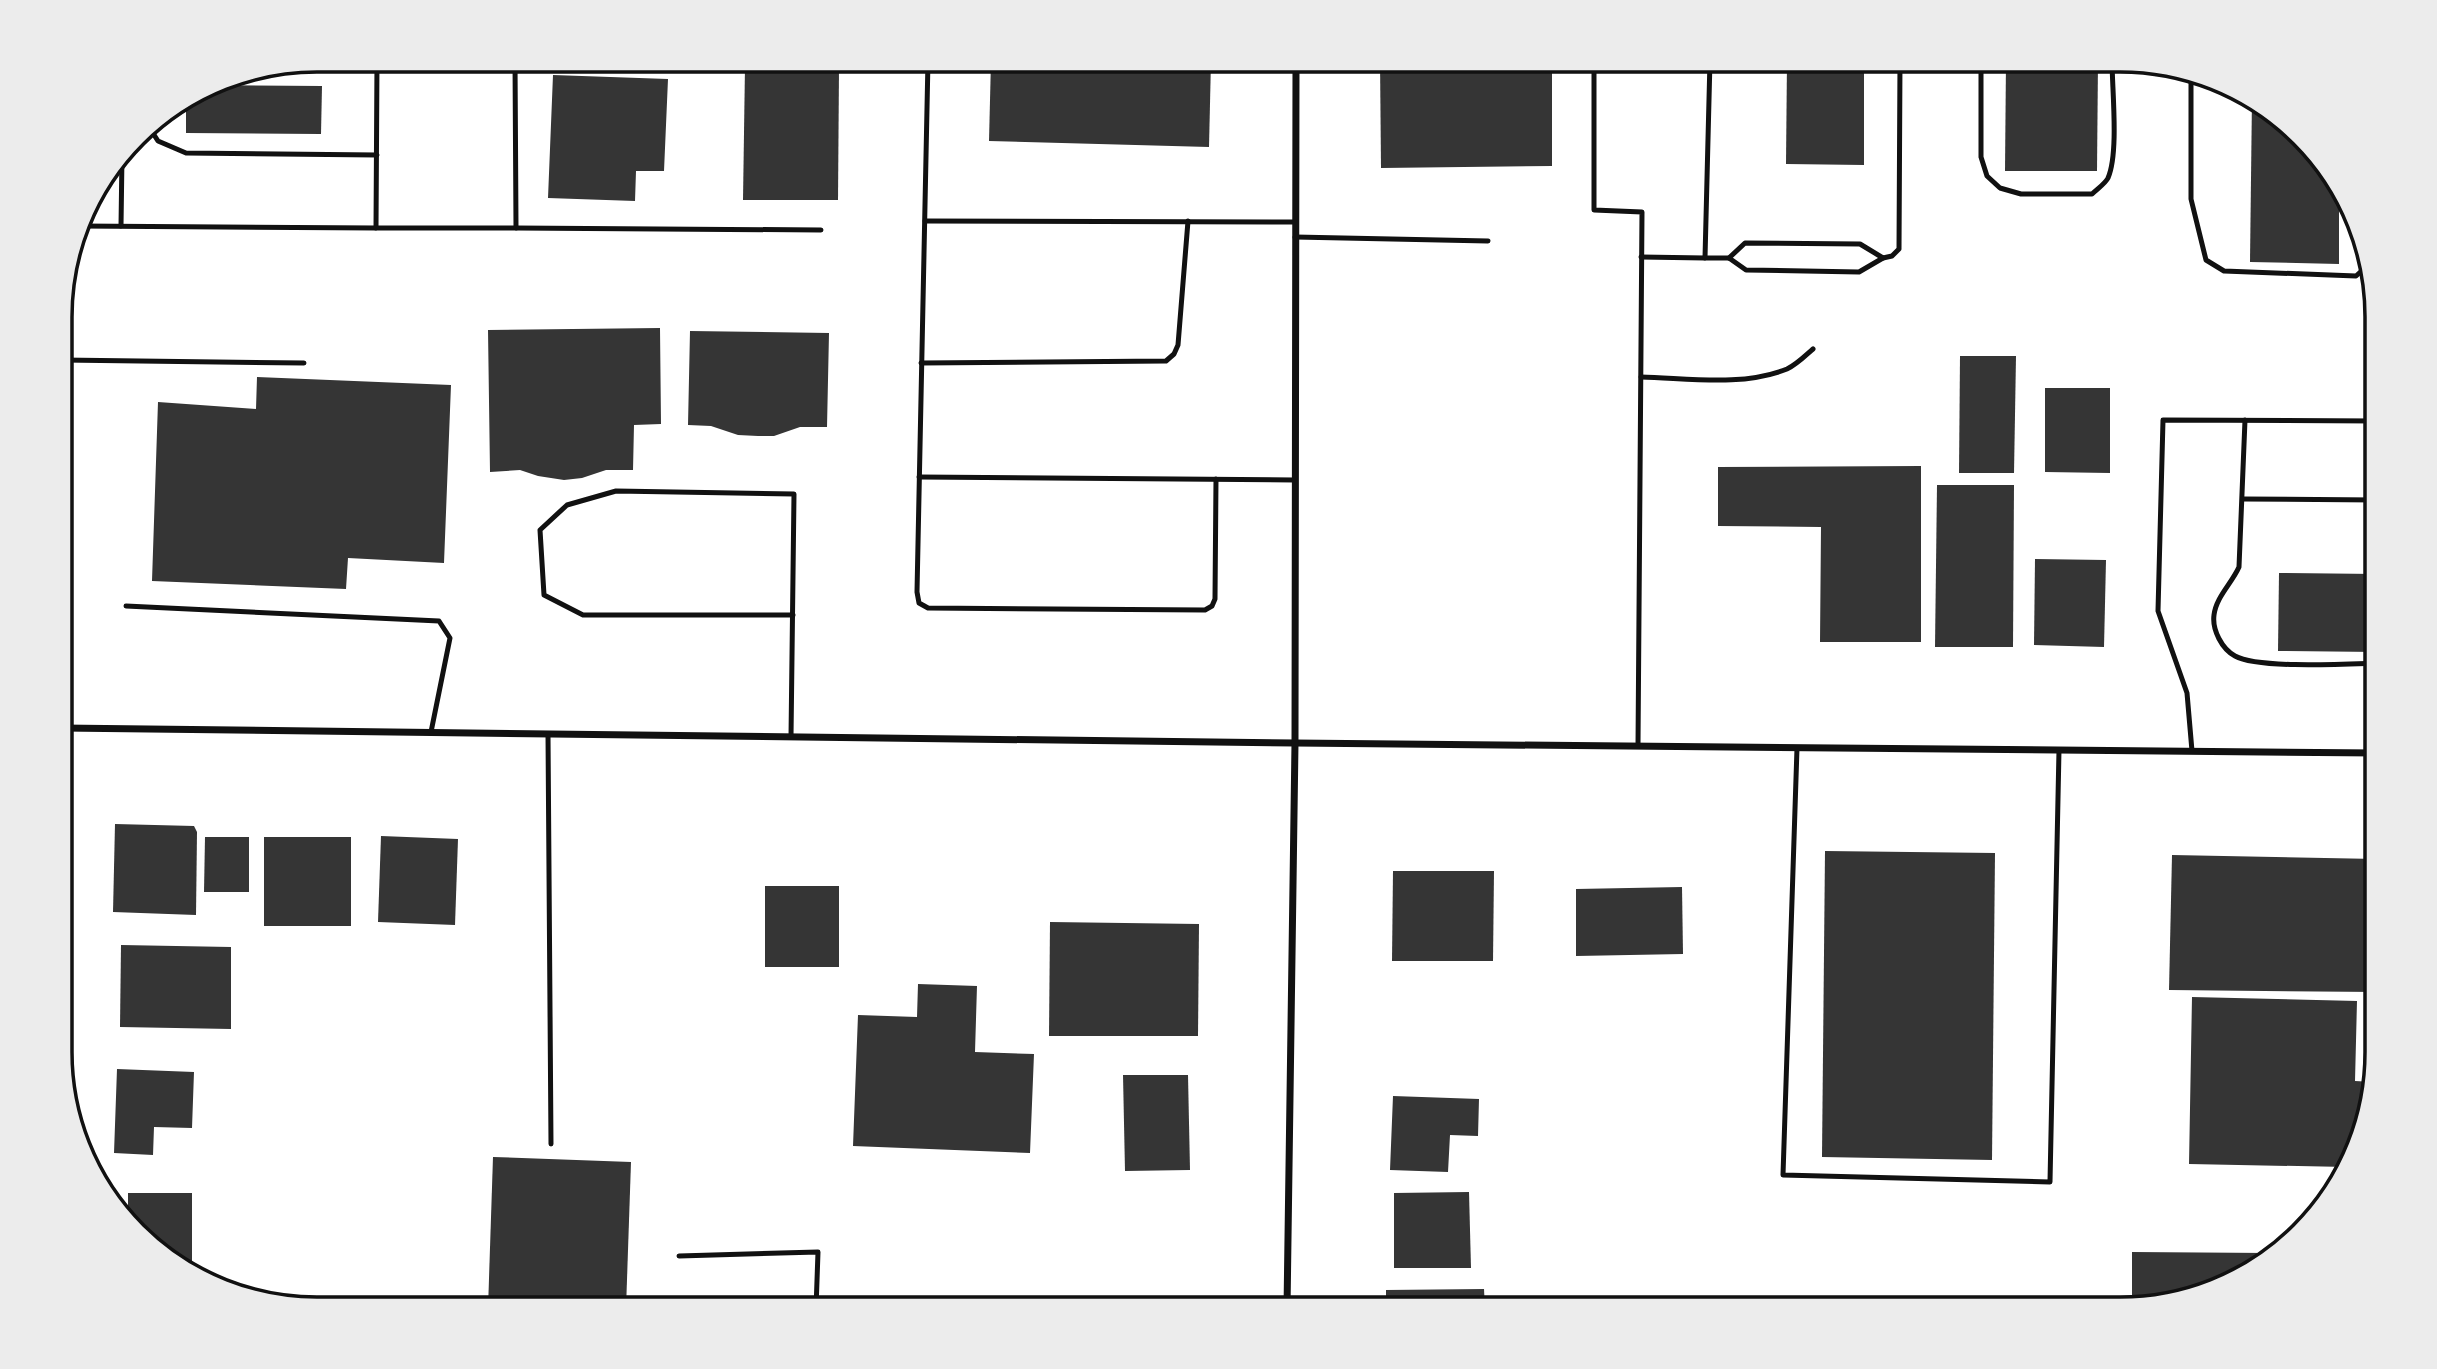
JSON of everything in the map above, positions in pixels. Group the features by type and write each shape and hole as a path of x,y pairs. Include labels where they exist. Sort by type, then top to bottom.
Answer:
{"street":[{"path":"1287,1297 1295,743 1296,72"},
{"path":"72,728 2365,753"}],"lane":[{"path":"376,228 377,72"},
{"path":"515,72 516,228"},
{"path":"928,72 916,592 919,603 928,608 1205,610 1212,606 1215,599 1216,479"},
{"path":"1594,72 1594,210 1642,212 1637,746"},
{"path":"1706,258 1710,72"},
{"path":"1641,257 1729,258 1746,270 1859,272 1883,258 1892,256 1899,249 1901,240 1900,72"},
{"path":"1982,72 1981,157 1987,176 2000,188 2021,194 2092,194 2107,180 2112,153 2112,72"},
{"path":"2191,82 2191,199 2206,260 2224,271 2356,276 2361,271"},
{"path":"154,134 158,141 186,152 377,155"},
{"path":"121,226 122,170"},
{"path":"925,221 1295,222"},
{"path":"922,363 1166,361 1174,354 1178,345 1188,221"},
{"path":"89,226 821,230"},
{"path":"1295,237 1488,241"},
{"path":"1729,258 1745,243 1860,244 1883,258"},
{"path":"1641,377 1762,377 1790,368 1813,349"},
{"path":"72,360 304,363"},
{"path":"2192,751 2187,693 2158,611 2163,421 2365,421"},
{"path":"2245,421 2239,567 2221,595 2213,615 2217,635 2225,648 2247,661 2365,663"},
{"path":"919,477 1295,480"},
{"path":"791,737 793,615 794,494 616,491 567,505 540,530 544,595 583,615 793,615"},
{"path":"2243,499 2365,500"},
{"path":"126,606 439,621 450,638 431,732"},
{"path":"548,734 551,1144"},
{"path":"1797,748 1783,1175 2050,1182 2059,750"},
{"path":"679,1256 818,1252 816,1297"}],"building":[{"path":"745,72 839,72 838,200 743,200"},
{"path":"991,72 1211,72 1209,147 989,141"},
{"path":"1380,72 1552,72 1552,166 1381,168"},
{"path":"1787,72 1864,72 1864,165 1786,164"},
{"path":"2006,72 2098,72 2097,171 2005,171"},
{"path":"553,75 668,79 664,171 636,171 635,201 548,198"},
{"path":"237,85 322,86 321,134 186,133 186,110 208,97"},
{"path":"2252,111 2269,122 2304,155 2339,206 2339,264 2250,262"},
{"path":"660,328 661,424 634,425 633,470 606,470 582,478 564,480 520,470 490,472 488,330"},
{"path":"690,331 829,333 827,427 800,427 774,436 758,436 738,435 711,426 688,425"},
{"path":"1960,356 2016,356 2014,473 1959,473"},
{"path":"257,377 451,385 444,563 348,558 346,589 152,581 158,402 256,409"},
{"path":"2045,388 2110,388 2110,473 2045,472"},
{"path":"1921,466 1921,642 1820,642 1821,527 1718,526 1718,467"},
{"path":"1937,485 2014,485 2013,647 1935,647"},
{"path":"2035,559 2106,560 2104,647 2034,645"},
{"path":"2279,573 2365,574 2365,652 2278,651"},
{"path":"115,824 194,826 197,832 196,915 113,912"},
{"path":"381,836 458,839 455,925 378,922"},
{"path":"205,837 249,837 249,892 204,892"},
{"path":"264,837 351,837 351,926 264,926"},
{"path":"1825,851 1995,853 1992,1160 1822,1157"},
{"path":"2172,855 2365,859 2365,992 2169,990"},
{"path":"1393,871 1494,871 1493,961 1392,961"},
{"path":"765,886 839,886 839,967 765,967"},
{"path":"1682,887 1683,954 1576,956 1576,889"},
{"path":"1050,922 1199,924 1198,1036 1049,1036"},
{"path":"121,945 231,947 231,1029 120,1027"},
{"path":"918,984 977,986 975,1052 1034,1054 1030,1153 853,1146 858,1015 917,1017"},
{"path":"2192,997 2357,1001 2355,1081 2363,1081 2363,1084 2357,1116 2336,1167 2189,1164"},
{"path":"117,1069 194,1072 192,1128 154,1127 153,1155 114,1153"},
{"path":"1123,1075 1188,1075 1190,1170 1125,1171"},
{"path":"1393,1096 1479,1099 1478,1136 1450,1135 1448,1172 1390,1170"},
{"path":"493,1157 631,1162 626,1297 488,1297"},
{"path":"1469,1192 1471,1268 1394,1268 1394,1193"},
{"path":"128,1193 192,1193 192,1261 155,1236 128,1208"},
{"path":"2132,1252 2260,1253 2214,1279 2184,1289 2132,1297"},
{"path":"1484,1289 1484,1297 1386,1297 1386,1290"}]}
